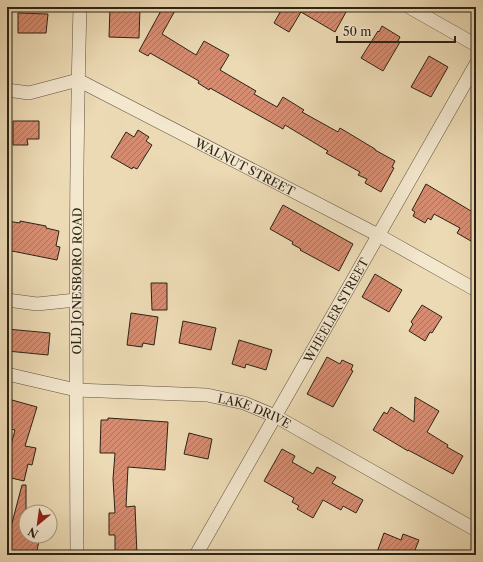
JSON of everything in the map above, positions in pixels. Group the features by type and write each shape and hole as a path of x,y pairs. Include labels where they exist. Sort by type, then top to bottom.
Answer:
{"street":[{"name":"OLD JONESBORO ROAD","path":"77,555 76,300 80,7"},
{"path":"409,7 476,45"},
{"name":"WHEELER STREET","path":"196,555 476,64"},
{"path":"7,90 29,93 78,80"},
{"name":"WALNUT STREET","path":"78,80 378,235 476,290"},
{"path":"7,300 37,304 76,300"},
{"name":"LAKE DRIVE","path":"7,374 76,390 207,395 244,403 275,416 476,530"}],"building":[{"path":"110,7 140,7 139,38 109,37"},
{"path":"163,7 177,7 162,34 196,55 204,41 229,55 220,70 256,91 254,94 277,107 283,97 304,110 302,112 338,132 340,128 395,161 392,167 394,168 381,192 365,183 367,179 358,175 360,172 326,153 328,151 285,125 283,129 210,88 209,90 198,83 199,81 150,53 148,56 139,51"},
{"path":"283,7 338,7 346,12 335,32 301,12 289,32 274,23"},
{"path":"18,13 48,14 46,33 18,33"},
{"path":"382,26 400,37 398,41 400,42 383,71 361,58"},
{"path":"429,56 448,67 431,97 411,87"},
{"path":"13,121 39,121 39,139 27,139 28,145 13,145"},
{"path":"138,130 149,137 146,141 152,145 137,169 133,167 132,169 111,157 126,132 134,137"},
{"path":"426,184 476,214 476,244 457,233 460,228 434,214 431,220 428,218 425,223 413,216 415,212 412,210"},
{"path":"283,205 353,244 339,271 300,250 301,249 292,244 293,242 270,229"},
{"path":"7,221 20,223 20,221 46,226 46,228 59,231 56,246 60,247 57,260 7,250"},
{"path":"375,274 402,290 389,312 362,297"},
{"path":"151,283 167,283 167,310 152,310"},
{"path":"422,305 442,317 425,341 409,331 413,324 411,322"},
{"path":"131,313 158,317 154,345 143,343 142,347 127,345"},
{"path":"183,321 216,328 211,350 179,343"},
{"path":"7,329 50,333 48,355 7,351"},
{"path":"239,340 272,350 266,370 246,364 245,368 232,364"},
{"path":"327,357 340,364 342,360 353,365 351,370 353,371 333,407 307,394"},
{"path":"415,397 439,411 427,432 448,445 447,447 463,456 453,474 408,451 373,430 384,412 387,414 391,407 414,422"},
{"path":"12,400 37,407 25,446 36,448 32,465 28,464 24,481 7,477 7,460 15,430 7,428 7,406 10,407"},
{"path":"108,418 168,422 165,470 128,467 126,507 135,506 137,555 115,555 115,535 109,535 109,513 115,513 113,479 115,453 100,453 101,420 108,420"},
{"path":"189,433 212,439 208,459 184,454"},
{"path":"282,449 295,456 292,462 313,474 317,467 336,477 332,483 363,500 356,513 343,506 341,510 323,500 313,518 297,509 299,506 292,502 294,498 264,481"},
{"path":"22,485 26,485 26,504 18,504 18,544 38,544 36,555 7,555 7,542"},
{"path":"384,533 401,540 403,534 419,540 413,555 376,555"}]}
